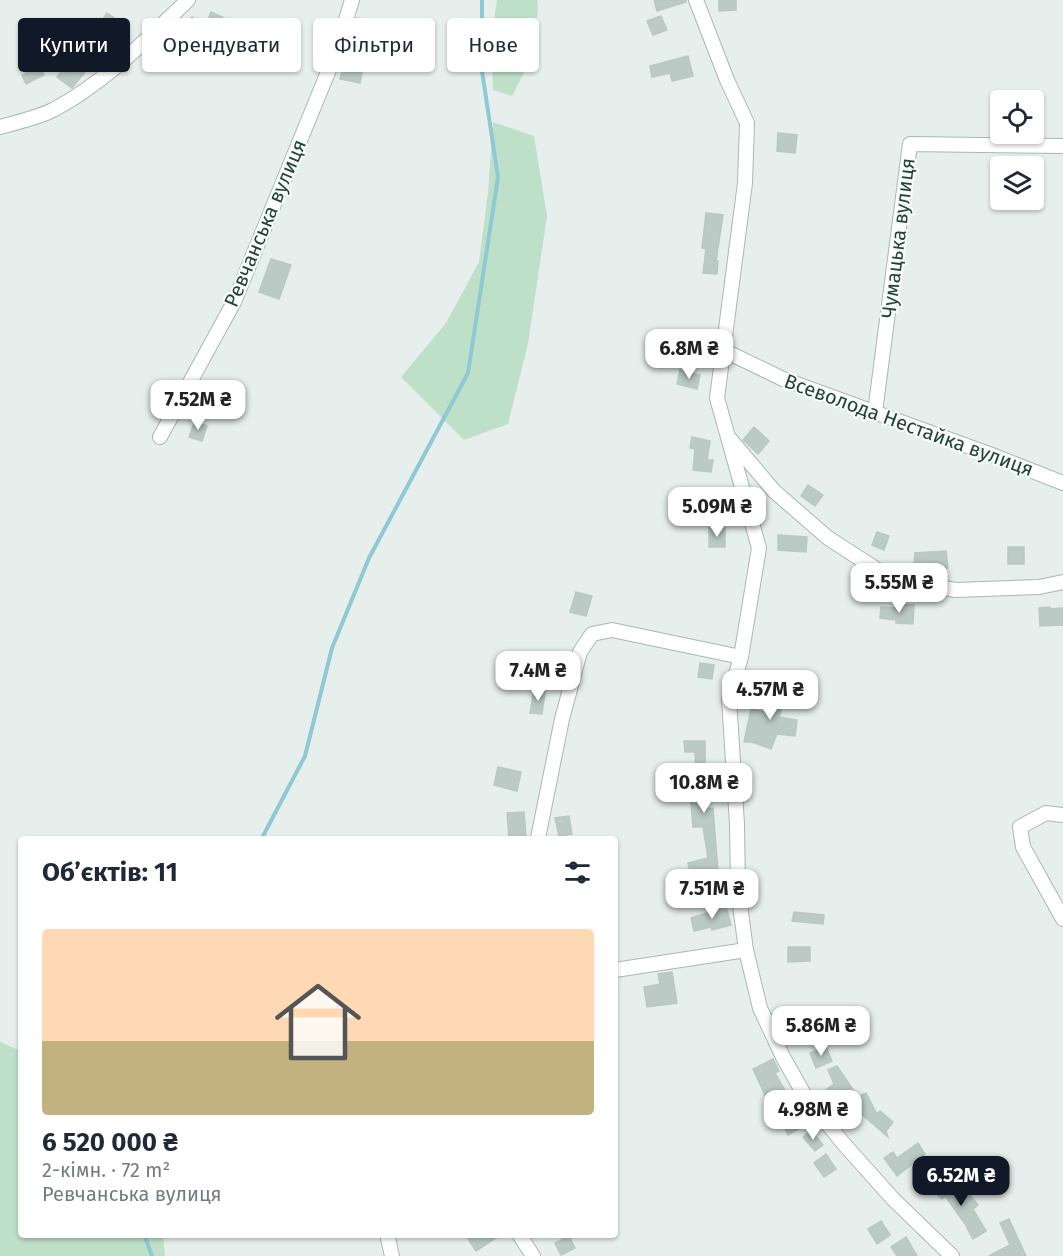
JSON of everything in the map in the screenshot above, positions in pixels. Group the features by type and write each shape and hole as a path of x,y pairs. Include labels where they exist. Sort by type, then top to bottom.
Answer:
{"street":[{"path":"0,127 51,111 87,90 140,46 188,0"},
{"name":"Ревчанська вулиця","path":"160,438 234,302 335,56 352,0"},
{"path":"696,0 727,80 747,123 745,183 717,398 759,548 741,657 729,699 737,824 738,890 746,950 760,1008 783,1057 805,1096 892,1199 952,1256"},
{"name":"Чумацька вулиця","path":"875,412 910,144 1063,146"},
{"name":"Всеволода Нестайка вулиця","path":"723,350 783,379 1063,483"},
{"path":"727,435 774,491 828,538 893,580 956,590 1039,587 1063,582"},
{"path":"538,836 562,719 580,652 592,634 612,630 741,657"},
{"path":"1063,816 1046,813 1020,827 1023,847 1063,919"},
{"path":"618,970 746,950"},
{"path":"388,1238 392,1256"},
{"path":"522,1238 533,1256"}],"green space":[{"path":"497,0 537,0 537,18 494,18"},
{"path":"492,72 524,72 512,96 493,90"},
{"path":"493,122 534,136 547,216 528,344 508,424 464,440 401,377 446,323 479,262 488,193"},
{"path":"0,1042 18,1050 18,1238 163,1238 165,1256 0,1256"}],"building":[{"path":"654,0 686,0 686,2 657,11"},
{"path":"719,0 736,0 736,10 719,11"},
{"path":"211,12 224,18 209,18"},
{"path":"107,13 114,18 104,18"},
{"path":"661,16 667,30 653,35 647,21"},
{"path":"688,56 693,76 672,81 670,73 652,77 650,66"},
{"path":"28,72 43,72 44,75 26,84 22,75"},
{"path":"61,72 85,72 72,88 57,77"},
{"path":"342,72 362,72 360,83 340,79"},
{"path":"778,133 797,135 795,153 777,151"},
{"path":"706,213 723,215 716,261 718,261 717,274 703,273 706,249 702,248"},
{"path":"271,259 291,265 279,299 259,292"},
{"path":"680,370 700,375 697,389 677,384"},
{"path":"195,421 207,426 202,441 189,437"},
{"path":"754,427 769,441 758,454 743,440"},
{"path":"692,437 710,441 707,460 713,460 711,472 693,470 695,449 690,448"},
{"path":"808,485 823,495 815,506 801,496"},
{"path":"709,528 725,528 725,547 709,547"},
{"path":"877,532 889,536 884,550 872,545"},
{"path":"778,535 807,537 806,552 778,550"},
{"path":"1008,547 1024,547 1024,564 1008,564"},
{"path":"946,551 948,568 932,569 931,565 914,564 915,553"},
{"path":"576,592 592,596 586,616 570,612"},
{"path":"897,604 914,605 913,624 896,623 896,620 880,618 881,607 897,608"},
{"path":"1050,607 1050,609 1063,608 1063,625 1040,626 1039,608"},
{"path":"700,663 714,665 712,679 698,677"},
{"path":"773,685 787,689 779,717 797,720 795,736 777,734 771,749 752,742 744,742 751,709 765,712"},
{"path":"534,690 545,692 542,714 530,713"},
{"path":"684,741 705,741 705,769 719,768 719,780 707,781 707,809 713,808 719,884 703,885 702,871 691,874 688,863 708,858 703,827 693,827 690,791 697,791 695,752 685,752"},
{"path":"498,767 521,772 517,791 494,785"},
{"path":"524,812 526,836 509,836 507,813"},
{"path":"569,816 572,834 559,836 555,818"},
{"path":"726,907 731,925 712,930 711,927 694,931 691,918"},
{"path":"794,912 824,915 823,924 792,921"},
{"path":"788,947 810,947 810,961 788,962"},
{"path":"672,972 677,1003 647,1007 644,987 660,984 658,974"},
{"path":"845,1013 852,1034 836,1039 830,1018"},
{"path":"826,1047 832,1061 816,1068 810,1053"},
{"path":"773,1059 779,1071 775,1073 787,1094 769,1104 753,1069"},
{"path":"837,1066 858,1097 866,1093 877,1114 880,1111 893,1122 886,1131 888,1137 859,1112 853,1115 844,1098 837,1103 827,1089 834,1084 828,1070"},
{"path":"793,1115 799,1129 788,1135 781,1120"},
{"path":"811,1131 823,1145 815,1151 803,1137"},
{"path":"918,1143 925,1154 897,1176 884,1158 893,1152 897,1158"},
{"path":"826,1154 836,1169 824,1177 814,1163"},
{"path":"936,1174 962,1200 970,1195 978,1205 973,1209 986,1231 973,1239 968,1228 945,1196 942,1199 934,1191 938,1187 932,1178"},
{"path":"1009,1219 1026,1256 989,1256 1010,1245 1000,1223"},
{"path":"881,1221 890,1235 877,1244 868,1229"},
{"path":"906,1237 917,1256 897,1256 891,1247"},
{"path":"469,1238 496,1238 476,1251"},
{"path":"570,1238 575,1248 561,1255 555,1243"}],"waterway":[{"path":"263,836 305,756 332,648 369,558 468,373 498,177 482,71 482,0"},
{"path":"145,1238 152,1256"}]}
